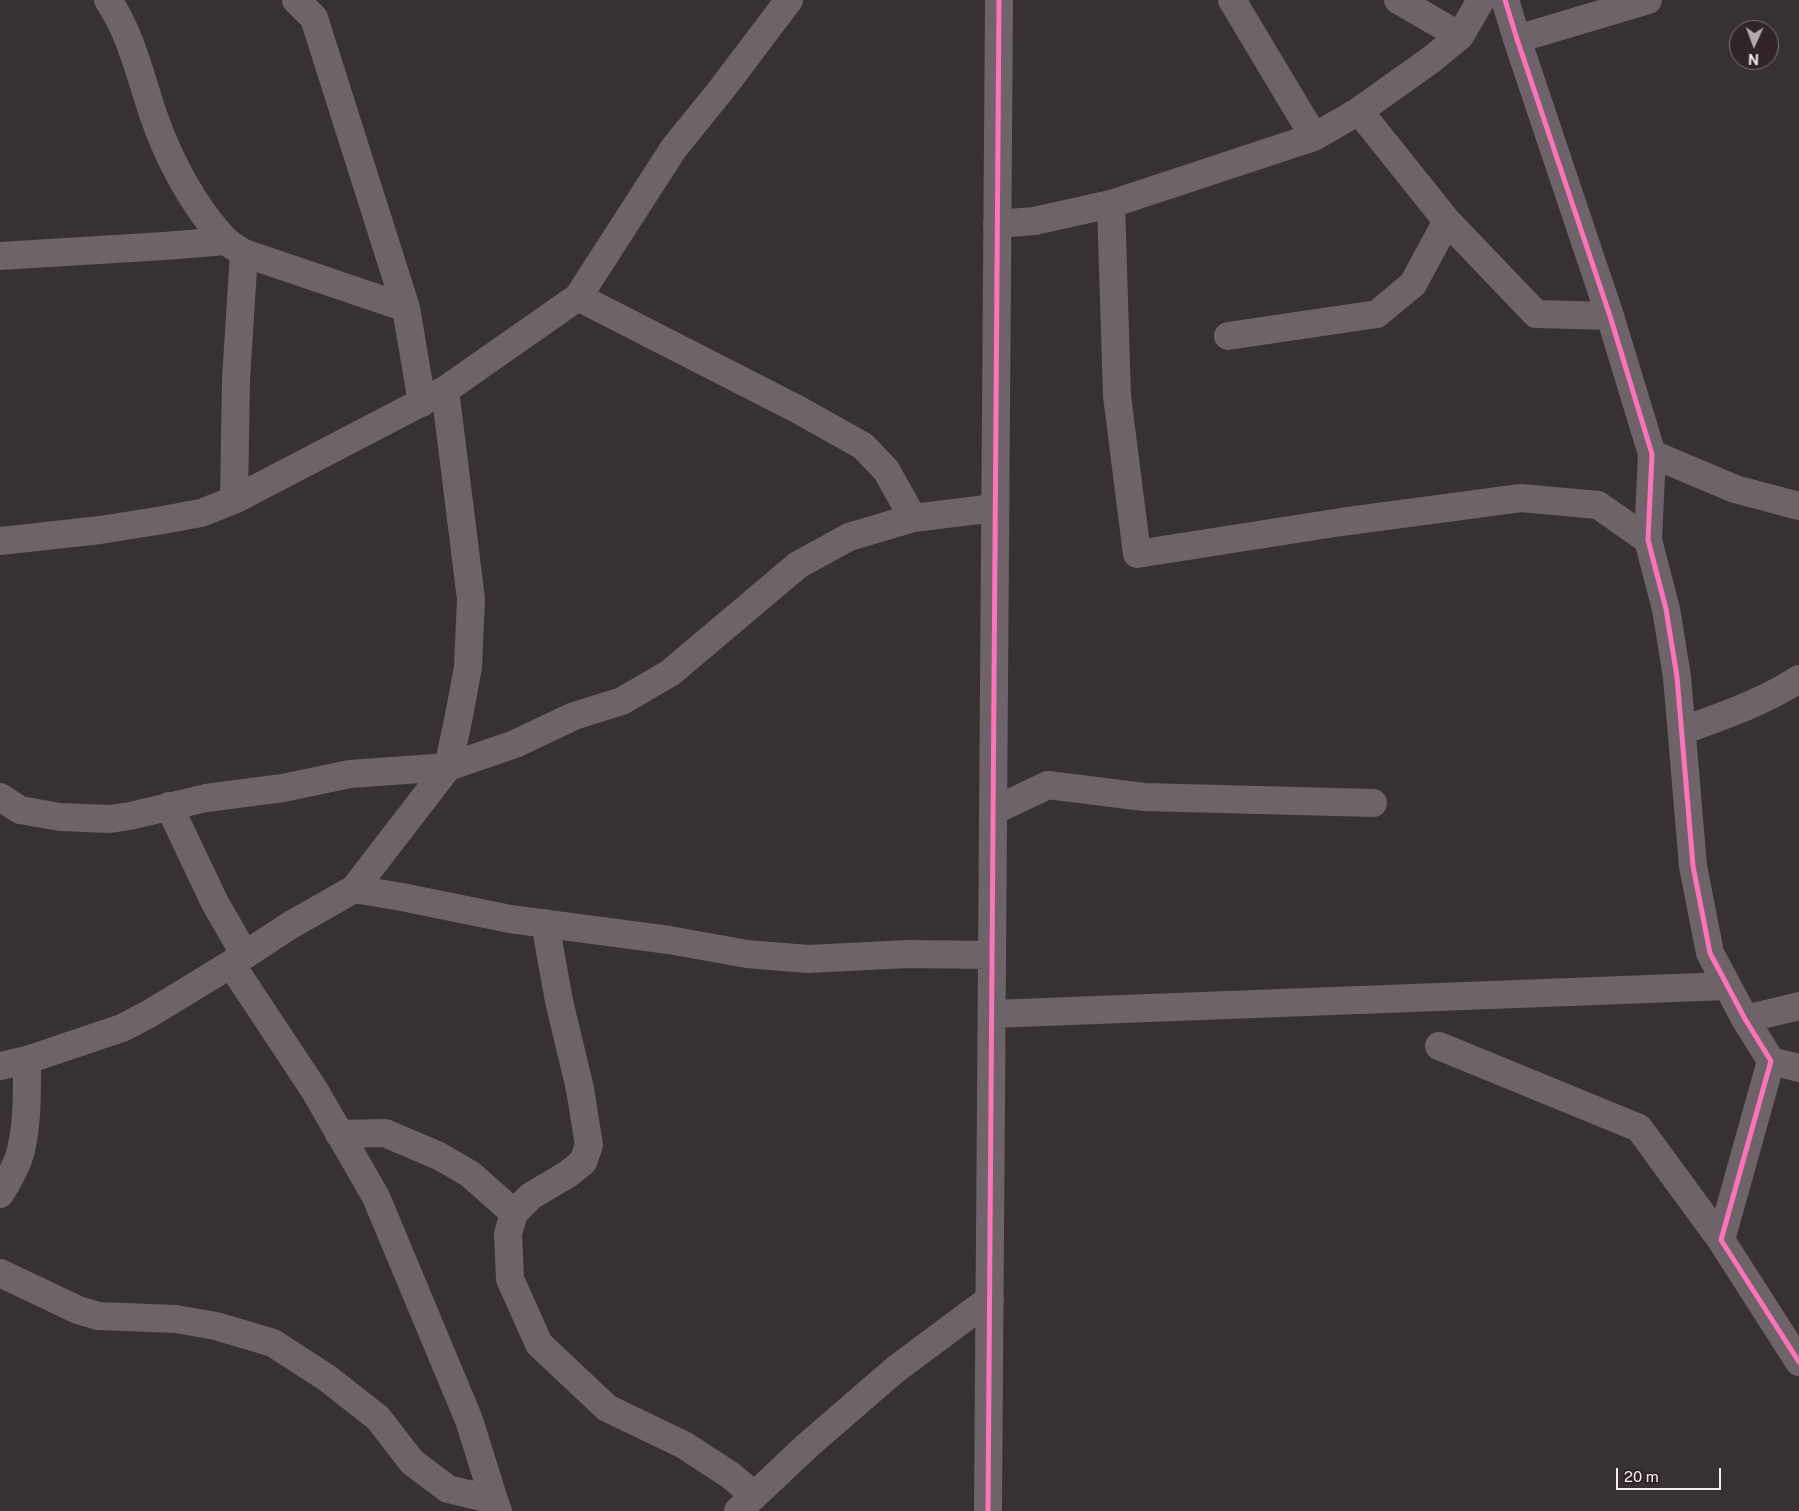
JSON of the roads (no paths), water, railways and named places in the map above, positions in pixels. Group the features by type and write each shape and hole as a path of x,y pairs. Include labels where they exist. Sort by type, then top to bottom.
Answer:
{"street":[{"path":"108,0 125,29 154,116 185,185 193,200 235,247 236,379 234,500"},
{"path":"296,0 314,18 406,308 422,403"},
{"path":"0,541 100,530 201,513 234,500 446,390 578,297 674,148 721,90 789,0"},
{"path":"988,1511 998,0"},
{"path":"1232,0 1314,137"},
{"path":"1398,0 1460,36"},
{"path":"997,224 1034,221 1111,204 1314,137 1359,111 1391,89 1460,36 1481,0"},
{"path":"1505,0 1610,316 1652,454 1648,540 1666,609 1677,677 1693,866 1710,953 1745,1019 1772,1061 1799,1068"},
{"path":"1517,39 1648,0"},
{"path":"1359,111 1447,221 1536,314 1610,316"},
{"path":"1111,204 1117,396 1137,554 1341,522 1521,498 1598,505 1648,540"},
{"path":"1228,336 1377,314 1412,284 1447,221"},
{"path":"0,256 235,247 406,308"},
{"path":"578,297 796,409 863,446 886,470 913,518"},
{"path":"0,1066 27,1060 122,1028 238,960 289,926 354,889 448,767 468,667 471,599 446,390"},
{"path":"1652,454 1735,489 1799,506"},
{"path":"0,797 20,810 60,817 110,818 130,816 206,798 283,788 350,774 448,767 515,744 574,716 622,701 670,673 798,565 849,537 913,518 995,508"},
{"path":"1682,731 1749,706 1782,690 1799,679"},
{"path":"993,811 1048,785 1144,797 1373,803"},
{"path":"169,806 215,903 238,960 376,1197 468,1420 496,1506"},
{"path":"354,889 510,919 669,940 747,954 808,959 908,954 992,955"},
{"path":"545,923 559,1001 580,1089 589,1145 584,1162 531,1196 514,1213 508,1234 510,1280 539,1344 607,1408 684,1445 730,1475 746,1503 808,1445 896,1369 990,1298"},
{"path":"992,1014 1727,986"},
{"path":"1745,1019 1799,1006"},
{"path":"1439,1046 1638,1128 1720,1240 1799,1362"},
{"path":"0,1194 18,1158 22,1140 27,1099 27,1060"},
{"path":"1720,1240 1772,1061"},
{"path":"339,1134 385,1134 439,1156 470,1174 514,1213"},
{"path":"0,1273 78,1310 98,1316 176,1319 216,1326 273,1343 327,1378 378,1418 412,1462 448,1489 496,1506"}]}
